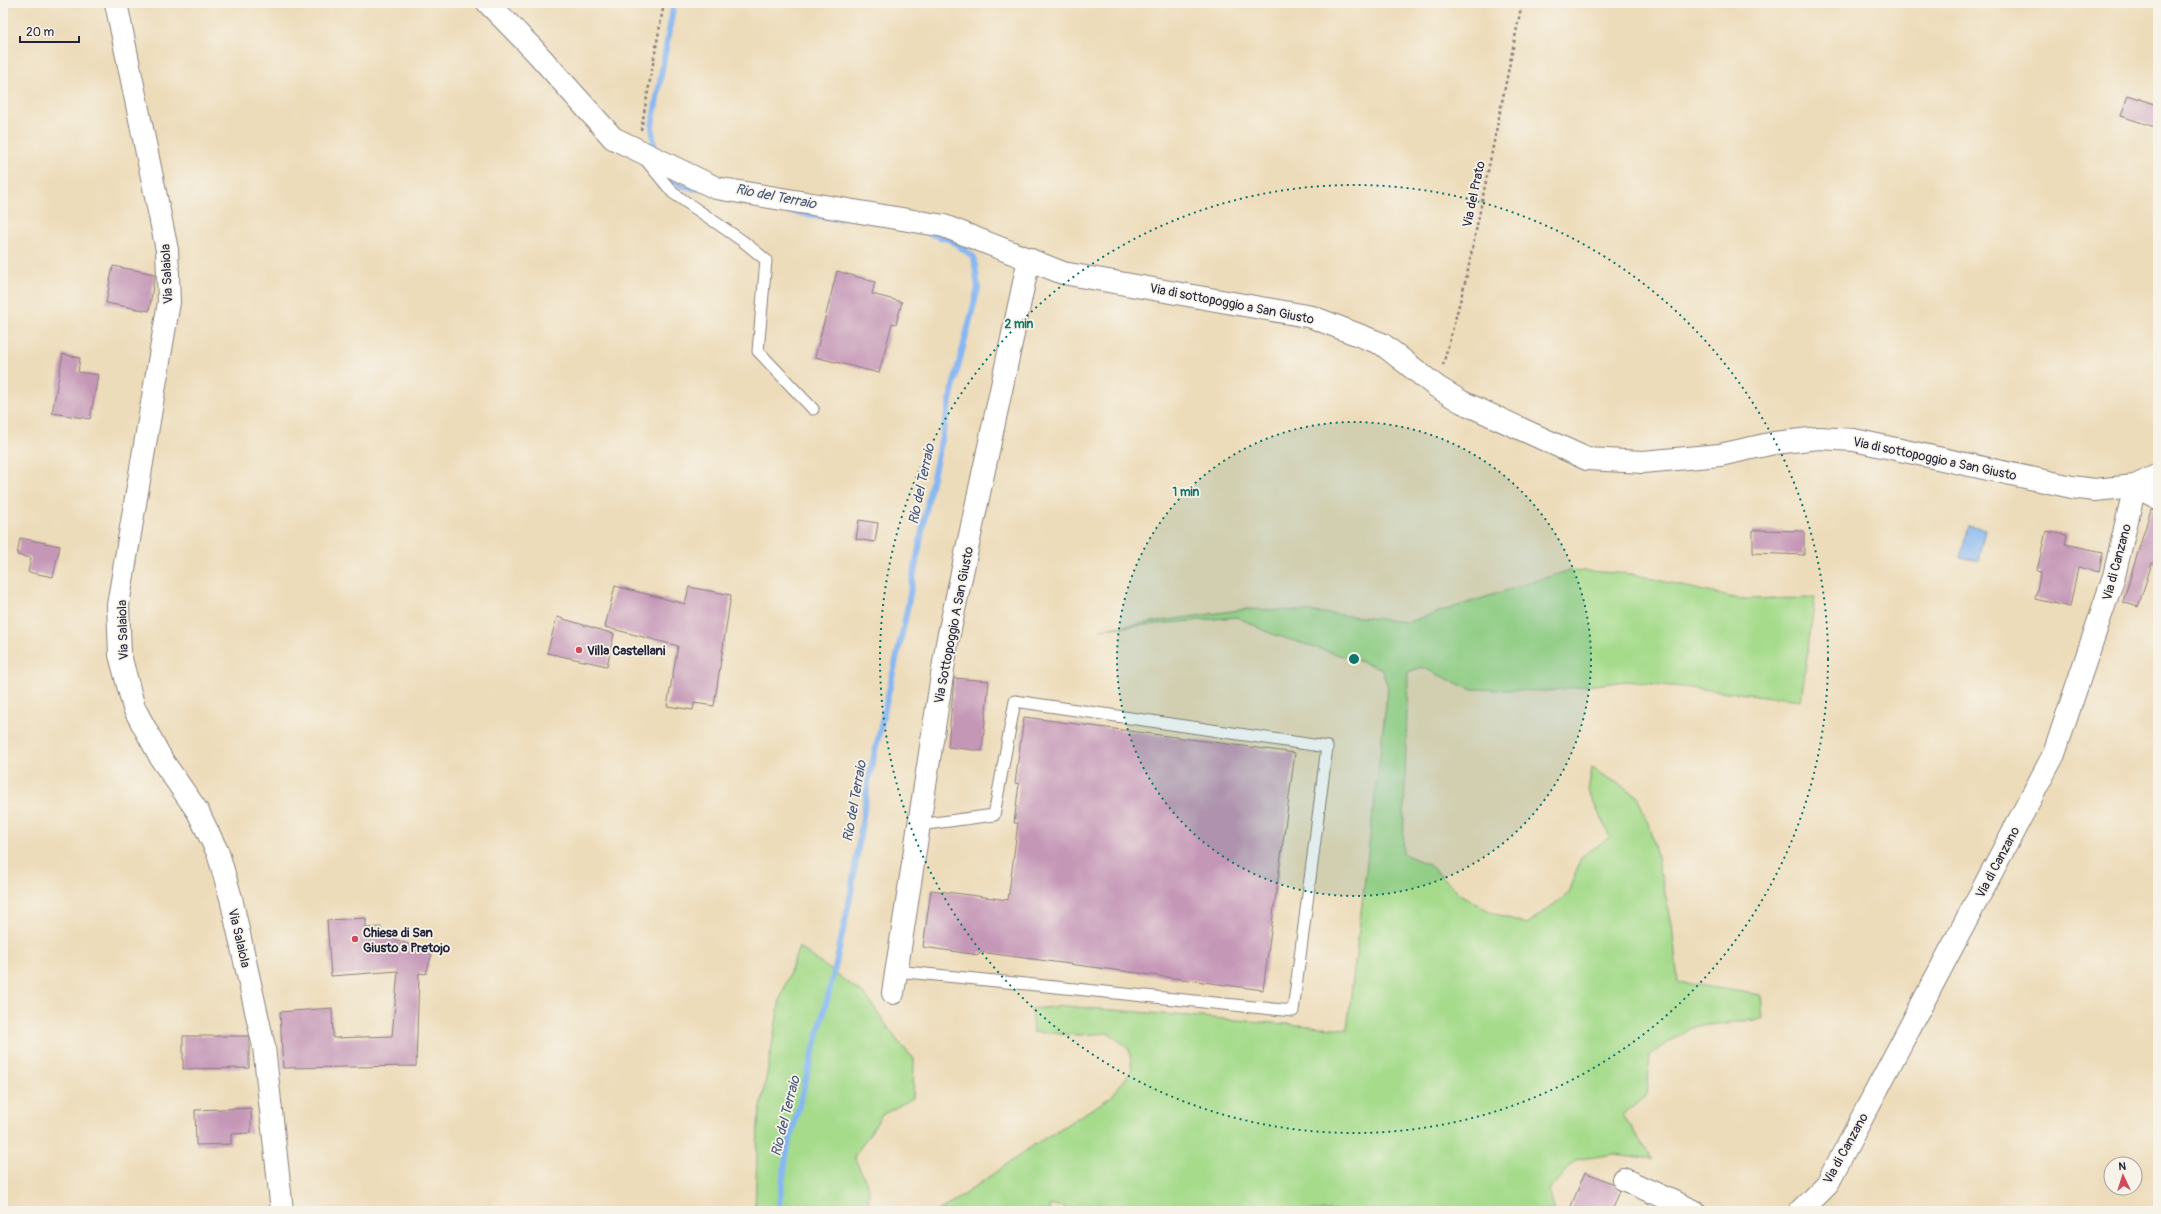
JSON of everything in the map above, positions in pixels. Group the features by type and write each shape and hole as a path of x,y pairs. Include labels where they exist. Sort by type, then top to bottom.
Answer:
{"street":[{"name":"Via Salaiola","path":"117,3 167,250 169,302 118,605 120,655 134,708 162,760 198,812 218,852 231,898 264,1047 282,1211"},
{"name":"Via di sottopoggio a San Giusto","path":"488,3 535,51 613,138 716,188 944,226 1063,273 1312,317 1382,344 1437,387 1462,402 1587,459 1643,462 1720,456 1774,443 1819,438 1854,440 2072,487 2094,490 2135,486 2158,475"},
{"name":"Via Sottopoggio A San Giusto","path":"893,993 946,643 1029,259"},
{"path":"2135,486 2158,498"},
{"name":"Via di Canzano","path":"1800,1211 1827,1184 2054,754 2114,576 2135,486"},
{"path":"1623,1179 1694,1211"}],"lane":[{"path":"637,150 673,193 744,242 766,260 758,351 813,409"},
{"path":"896,971 1293,1011 1327,747 1014,701 994,815 919,825"}],"path":[{"path":"637,150 648,99 664,3"},
{"name":"Via del Prato","path":"1437,387 1467,275 1522,3"}],"green space":[{"path":"1570,570 1632,574 1738,599 1815,598 1801,700 1626,681 1546,691 1469,689 1422,667 1408,672 1403,854 1428,864 1460,894 1493,913 1527,924 1569,893 1581,857 1610,837 1588,791 1592,768 1637,795 1651,831 1672,924 1678,982 1761,995 1763,1019 1691,1027 1650,1055 1647,1095 1622,1115 1653,1159 1614,1154 1575,1160 1549,1190 1555,1211 1089,1211 1051,1205 1050,1211 937,1211 952,1203 1034,1145 1111,1097 1132,1070 1129,1049 1109,1033 1079,1035 1033,1032 1031,1009 1064,1006 1347,1029 1388,687 1381,668 1272,634 1237,617 1101,629 1247,609 1304,611 1408,622"},
{"path":"799,947 866,996 896,1039 914,1059 913,1098 882,1115 854,1157 869,1188 868,1211 755,1211 758,1124 780,1000"}],"water":[{"path":"1968,525 1985,529 1978,561 1961,557"}],"building":[{"path":"2128,95 2158,105 2158,128 2121,116"},
{"path":"113,266 155,274 149,311 106,303"},
{"path":"837,271 875,282 872,294 902,302 896,324 892,323 879,373 815,357"},
{"path":"63,354 80,358 78,372 98,375 90,419 52,413"},
{"path":"2151,509 2158,510 2158,565 2152,563 2138,607 2123,602"},
{"path":"859,520 878,523 875,542 856,539"},
{"path":"1753,530 1804,531 1804,555 1753,553"},
{"path":"2046,531 2067,535 2065,544 2103,552 2099,572 2078,567 2070,607 2035,599 2041,572 2037,571"},
{"path":"20,538 60,546 53,577 28,572 31,558 17,555"},
{"name":"Villa Castellani","path":"615,586 685,604 689,587 731,595 714,706 694,703 693,710 667,706 678,646 605,627"},
{"path":"557,617 614,634 607,666 547,653"},
{"path":"954,678 989,681 982,751 948,747"},
{"path":"1024,717 1295,753 1263,990 980,952 979,955 923,947 931,890 1008,900 1018,823 1014,823 1019,784 1015,783"},
{"path":"366,918 366,928 381,927 381,934 432,953 426,974 419,973 416,1066 283,1068 280,1012 332,1008 333,1038 392,1036 398,971 331,976 327,920"},
{"path":"183,1036 249,1036 249,1068 183,1069"},
{"path":"251,1108 251,1133 231,1134 231,1144 196,1145 195,1110"},
{"path":"1585,1172 1611,1183 1620,1191 1612,1211 1569,1211"}],"waterway":[{"name":"Rio del Terraio","path":"655,153 652,126 674,3"},
{"name":"Rio del Terraio","path":"664,180 696,189"},
{"name":"Rio del Terraio","path":"781,210 839,219"},
{"name":"Rio del Terraio","path":"778,1211 787,1151 834,973 851,893 869,778 904,625 930,490 954,383 978,288 974,257 951,240 930,234"}],"place":[{"name":"Villa Castellani","path":"579,650"},
{"name":"Chiesa di San Giusto a Pretojo","path":"355,939"}]}
